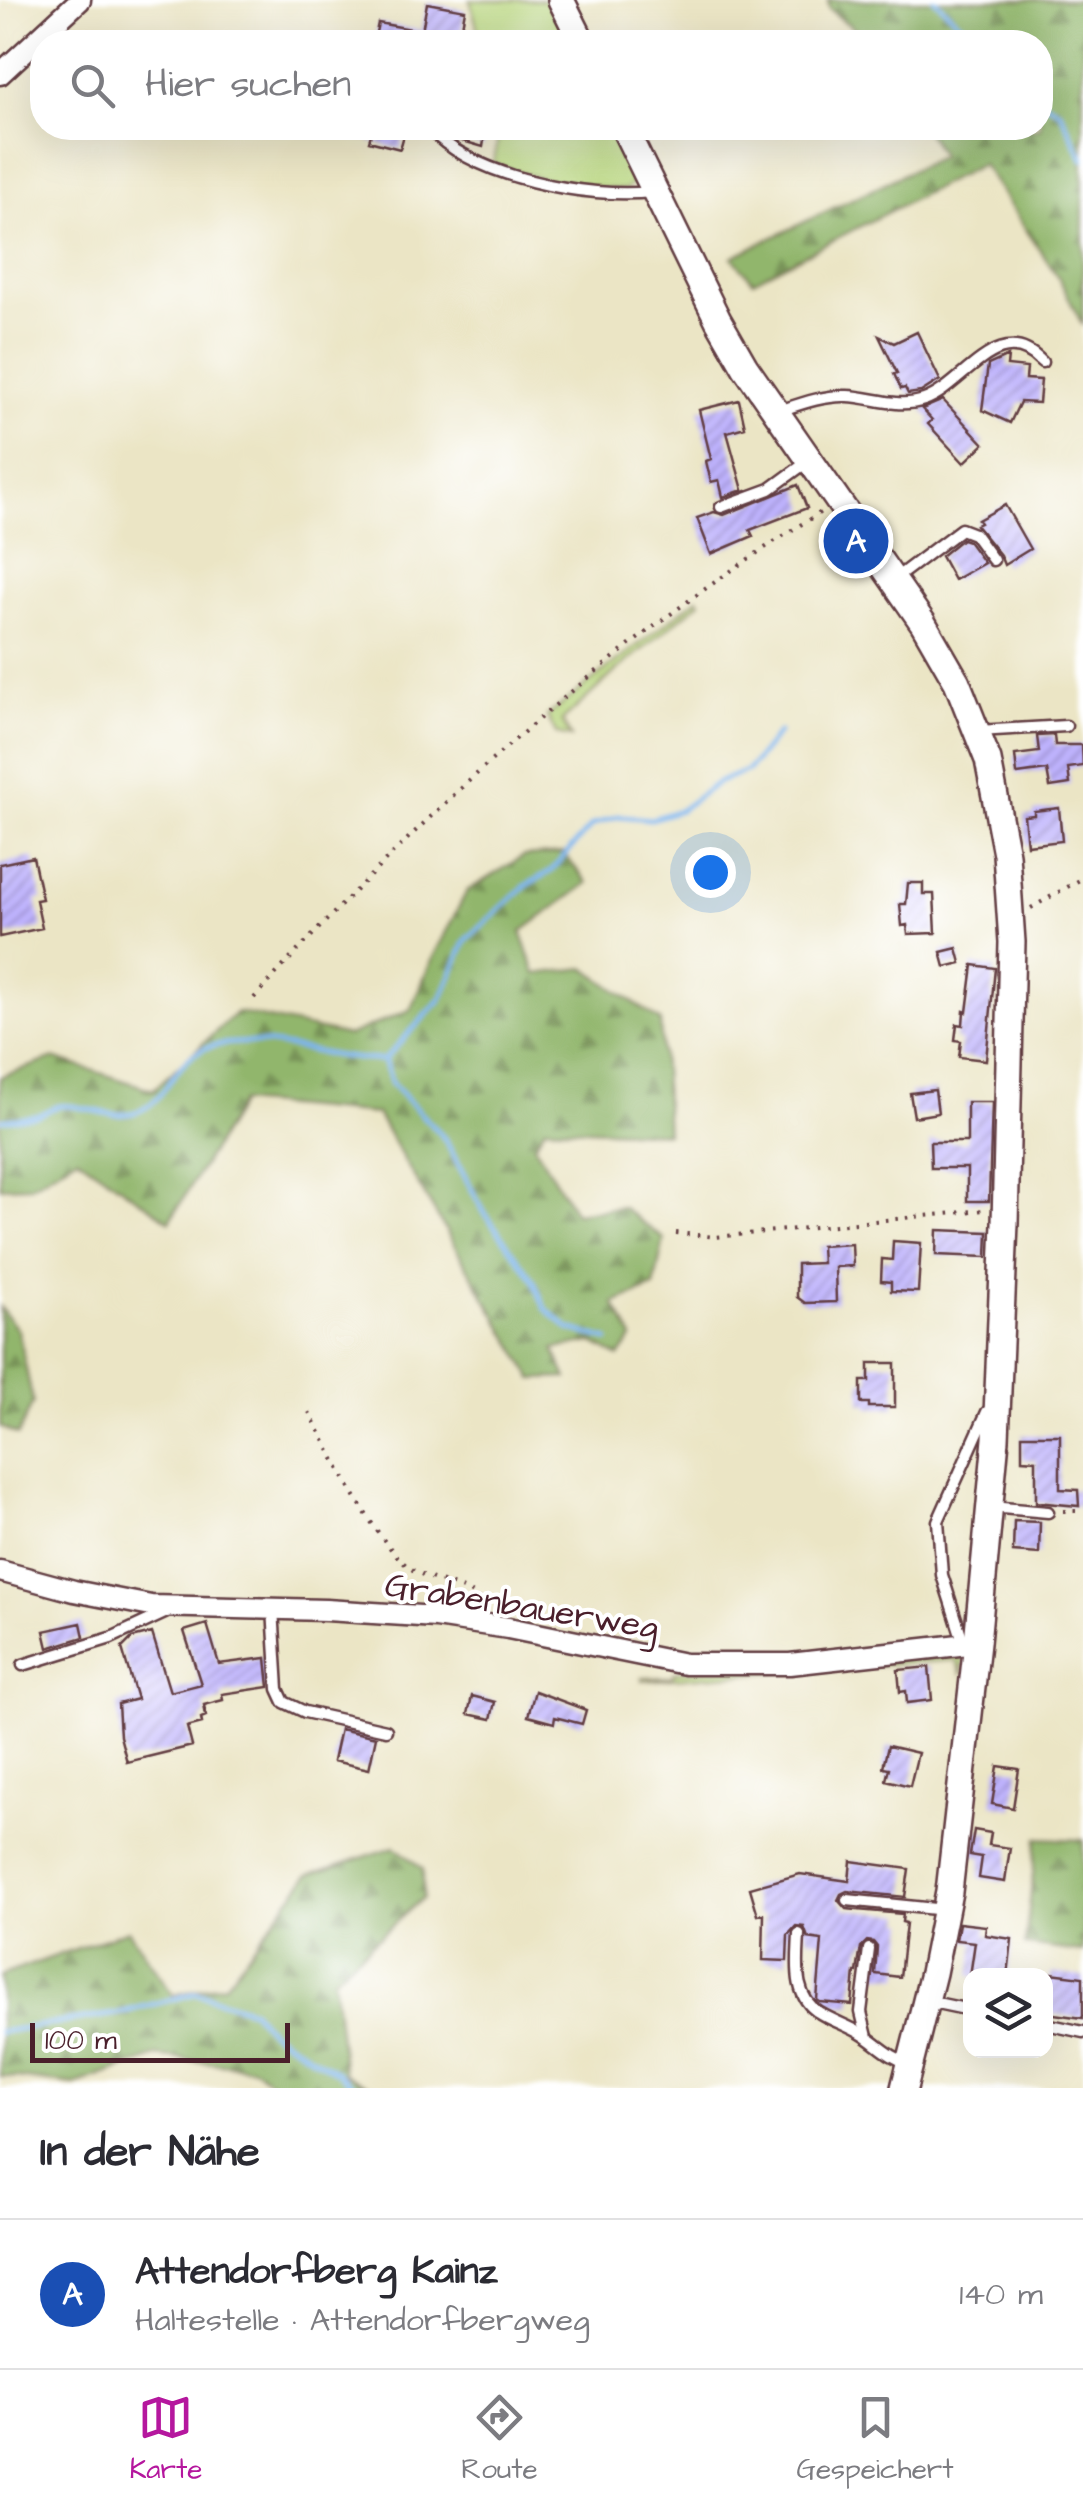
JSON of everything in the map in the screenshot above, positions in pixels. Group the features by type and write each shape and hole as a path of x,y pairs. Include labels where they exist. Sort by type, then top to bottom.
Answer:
{"street":[{"path":"48,30 80,0"},
{"path":"561,0 576,30"},
{"path":"0,74 30,46"},
{"path":"630,140 718,320 774,413 941,652 978,730 999,806 1012,919 1006,1208 990,1508 971,1644 946,1910 907,2076"},
{"name":"Grabenbauerweg","path":"0,1571 109,1599 177,1607 436,1617 652,1660 725,1666 790,1664 971,1644"}],"lane":[{"path":"443,140 458,152 524,178 604,192 655,192"},
{"path":"774,413 842,395 902,404 924,400 959,380 992,350 1023,349 1042,362"},
{"path":"721,507 770,489 808,461"},
{"path":"892,580 962,529 974,534 993,560"},
{"path":"978,730 1066,726"},
{"path":"971,1644 942,1575 938,1521 987,1412 997,1405"},
{"path":"990,1508 1048,1512"},
{"path":"23,1665 112,1638 177,1607"},
{"path":"272,1609 278,1689 284,1702 306,1712 386,1730"},
{"path":"847,1900 946,1910"},
{"path":"799,1934 799,1978 805,2000 894,2058 907,2076"},
{"path":"867,2038 861,2012 869,1949"},
{"path":"926,2001 963,2009"},
{"path":"1053,2026 1083,2032"}],"path":[{"path":"254,998 340,904 477,770 526,728 752,554 837,502"},
{"path":"1012,919 1083,878"},
{"path":"676,1234 716,1237 1006,1208"},
{"path":"309,1412 382,1537 416,1572 483,1600 490,1609 493,1626"},
{"path":"1048,1512 1083,1511"}],"green space":[{"path":"470,0 551,0 565,30 478,30"},
{"path":"828,0 1083,0 1083,326 1058,277 982,164 753,281 732,257 941,156 932,140 1053,140 1053,30 856,30 829,9"},
{"path":"498,140 618,140 636,182 624,190 590,187 493,164"},
{"path":"698,598 700,602 562,721 571,737 556,734 547,716"},
{"path":"563,853 588,883 521,932 536,974 585,968 660,1021 667,1133 545,1127 534,1145 575,1213 622,1207 664,1239 654,1287 614,1303 633,1338 619,1357 591,1342 554,1349 567,1378 533,1379 377,1114 241,1102 170,1221 77,1157 30,1186 0,1187 0,1077 54,1058 153,1090 237,1012 348,1036 410,1010 467,891 524,856"},
{"path":"0,1307 18,1330 33,1402 18,1435 0,1427"},
{"path":"956,1654 964,1659 962,1675 956,1660 642,1681 672,1677 675,1672"},
{"path":"1037,1838 1083,1840 1083,1952 1025,1945"},
{"path":"395,1847 423,1869 423,1898 333,1978 344,2074 374,2088 278,2088 254,2068 156,2056 75,2085 0,2076 0,1976 128,1930 173,1995 225,1984 308,1875"}],"building":[{"path":"427,3 465,10 461,30 422,30"},
{"path":"378,23 416,30 377,30"},
{"path":"369,140 403,140 400,149"},
{"path":"459,140 484,140 483,147"},
{"path":"917,332 940,380 921,392 908,394 905,388 901,389 879,336 894,343"},
{"path":"1008,356 1007,366 1027,368 1026,379 1041,380 1039,403 1020,402 1010,423 982,410 988,365"},
{"path":"739,400 745,427 727,432 743,490 723,497 719,480 711,482 706,461 711,459 699,410"},
{"path":"943,400 984,444 964,463 928,424 932,420 922,409"},
{"path":"798,485 807,508 750,530 753,536 711,554 697,518 714,512 724,515"},
{"path":"1005,505 1030,549 1004,565 976,525"},
{"path":"962,539 968,541 984,563 954,580 941,556"},
{"path":"1054,735 1055,745 1082,745 1083,766 1068,768 1070,784 1050,787 1047,770 1017,774 1015,755 1039,752 1037,736"},
{"path":"1059,808 1062,841 1027,845 1024,816"},
{"path":"33,857 42,899 36,900 42,928 0,937 0,864"},
{"path":"908,883 923,883 923,894 934,894 936,933 908,934 907,925 902,926 900,904 906,904"},
{"path":"957,948 961,963 945,967 941,952"},
{"path":"973,965 995,968 986,1060 959,1057 961,1041 955,1040 957,1024 963,1025 964,1011 967,1012"},
{"path":"935,1090 938,1113 914,1117 910,1093"},
{"path":"967,1102 992,1102 989,1201 967,1201 967,1168 931,1168 930,1142 967,1142"},
{"path":"937,1230 988,1232 987,1257 936,1255"},
{"path":"893,1241 921,1243 918,1292 891,1291 891,1282 881,1281 882,1259 892,1260"},
{"path":"852,1244 853,1266 835,1267 836,1302 805,1303 797,1297 797,1264 822,1263 821,1246"},
{"path":"869,1363 895,1363 895,1407 869,1407 869,1403 861,1403 861,1381 869,1381"},
{"path":"1022,1435 1060,1435 1060,1489 1078,1490 1079,1506 1036,1502 1036,1460 1022,1459"},
{"path":"1014,1521 1040,1522 1039,1554 1013,1552"},
{"path":"81,1623 84,1637 48,1648 44,1631"},
{"path":"207,1624 219,1664 266,1658 269,1687 222,1694 223,1700 204,1705 206,1716 201,1718 202,1723 187,1727 192,1746 127,1762 118,1704 137,1699 122,1648 132,1638 152,1633 170,1692 201,1684 184,1631"},
{"path":"929,1667 932,1700 907,1703 906,1691 900,1692 898,1670"},
{"path":"535,1691 586,1710 582,1724 555,1717 554,1723 528,1716"},
{"path":"472,1696 495,1702 491,1719 468,1714"},
{"path":"340,1729 376,1737 369,1769 333,1761"},
{"path":"888,1746 918,1753 910,1786 886,1780 889,1768 883,1767"},
{"path":"998,1766 1019,1769 1013,1808 992,1804"},
{"path":"974,1830 991,1833 989,1845 1010,1848 1005,1882 979,1878 982,1857 970,1855"},
{"path":"851,1861 909,1869 905,1897 847,1891 838,1900 846,1909 903,1914 902,1922 906,1923 900,1977 875,1974 877,1947 867,1941 861,1947 855,1972 852,2005 820,2002 817,2000 822,1940 808,1938 804,1927 796,1926 788,1935 787,1961 763,1960 764,1914 758,1915 750,1888 800,1874 849,1881"},
{"path":"959,1923 986,1926 985,1935 1012,1939 1009,1968 971,1968 975,1942 956,1940"},
{"path":"1053,1973 1083,1977 1083,2018 1053,2014"}],"waterway":[{"path":"935,0 967,30"},
{"path":"1053,107 1060,111 1083,159"},
{"path":"0,1120 38,1115 60,1106 116,1114 136,1112 157,1098 190,1058 216,1045 259,1043 384,1060 441,999 466,940 524,887 551,871 592,825 619,816 651,819 680,810 717,783 748,770 779,732"},
{"path":"384,1060 392,1084 444,1138 484,1212 533,1279 545,1308 569,1329 608,1340"},
{"path":"0,2032 116,2014 196,1993 252,2010 270,2031 355,2088"}],"place":[{"name":"Attendorfberg Kainz","path":"856,541"}]}
